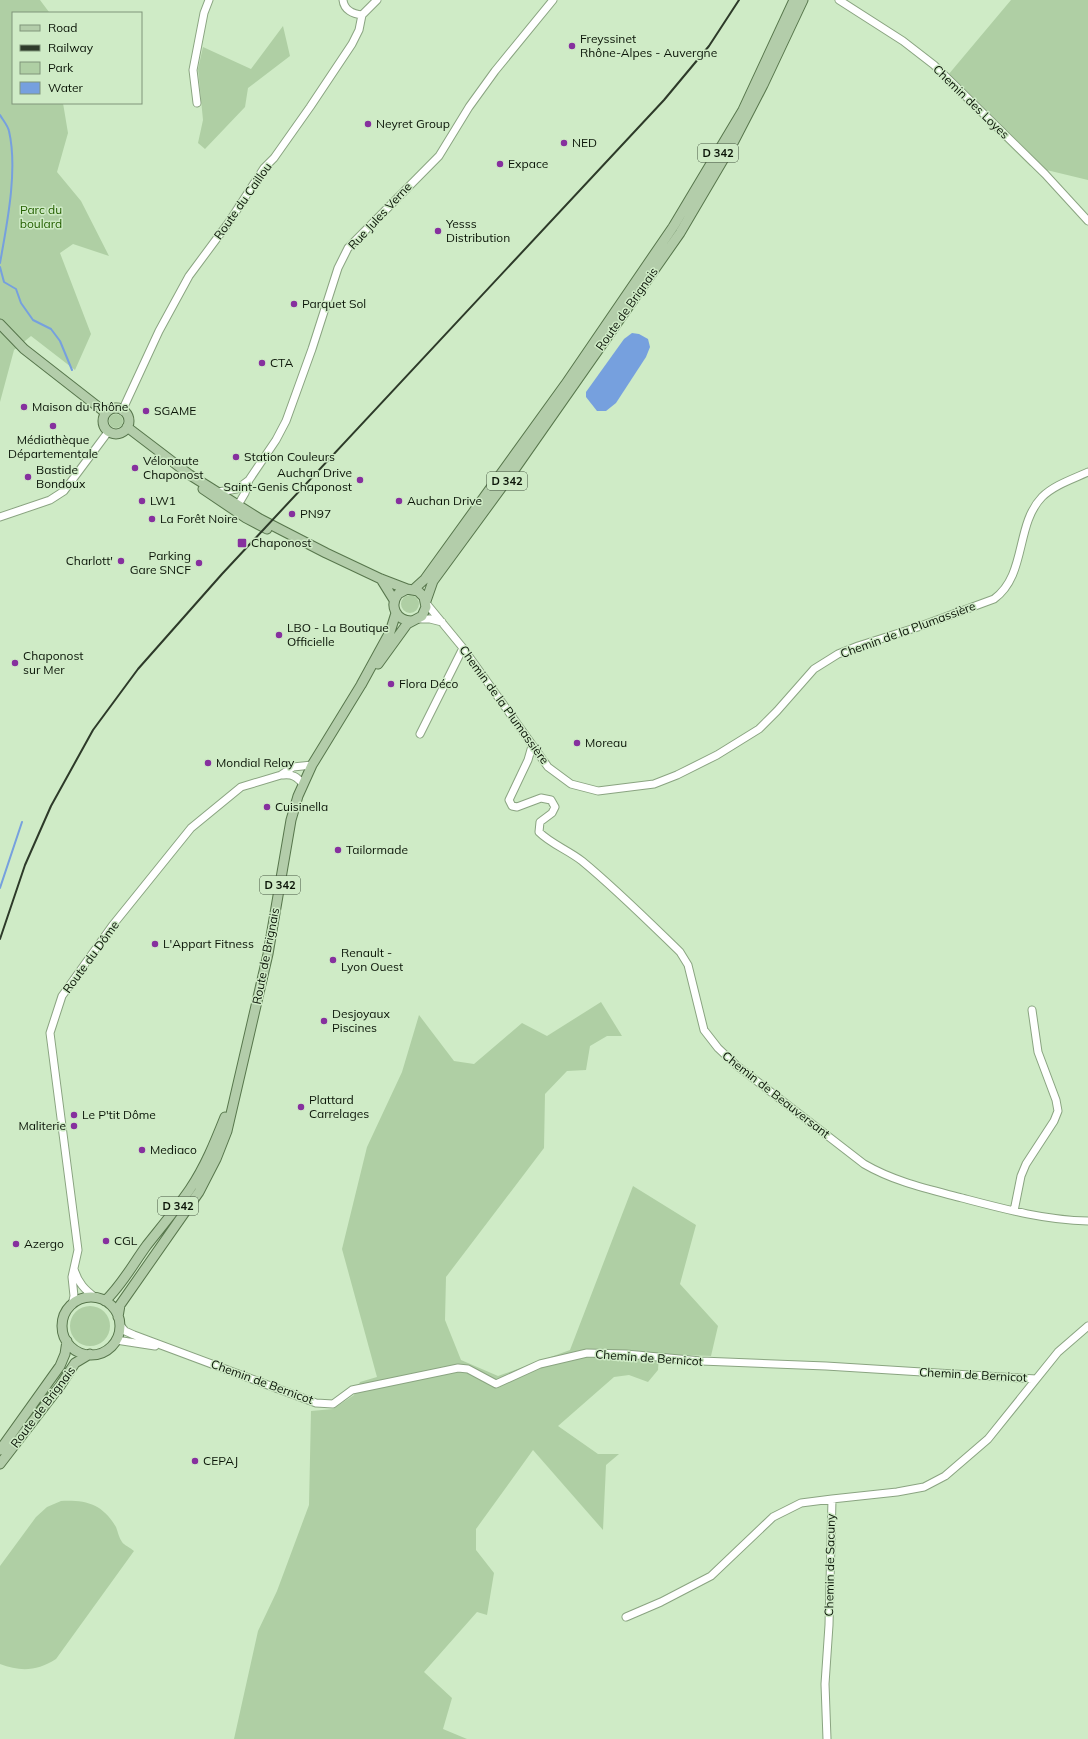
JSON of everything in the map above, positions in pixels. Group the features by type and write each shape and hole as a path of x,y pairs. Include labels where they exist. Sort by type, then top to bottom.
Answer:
{"main road":[{"name":"Route de Brignais","path":"411,589 425,579 565,385 666,239 743,110 794,0"},
{"name":"Route de Brignais","path":"426,602 433,581 571,390 680,233 763,85 803,0"},
{"path":"0,324 24,349 106,413"},
{"path":"114,409 122,411 127,416 127,427 119,434 108,432 103,425 104,416 106,413 114,409"},
{"path":"127,427 190,475 238,505 300,540 381,579 422,594 426,602 425,612 415,620 402,619 396,613 394,600 381,579"},
{"path":"190,475 198,485 246,518 274,532 300,540"},
{"path":"394,600 400,591 411,589"},
{"name":"Route de Brignais","path":"119,1321 120,1305 199,1192 216,1159 224,1138 268,954 291,820 303,784 312,764 361,684 390,632 396,613"},
{"name":"Route de Brignais","path":"361,684 415,620"},
{"name":"Route de Brignais","path":"101,1299 116,1290 147,1245 165,1224 191,1188 208,1157 233,1099"},
{"path":"88,1298 101,1299 110,1305 119,1321 116,1340 110,1348 102,1353 90,1354 76,1350 67,1341 62,1329 66,1312 79,1300 88,1298"},
{"name":"Route de Brignais","path":"0,1450 60,1366 65,1354 67,1341"},
{"name":"Route de Brignais","path":"0,1464 60,1386 75,1363 90,1354"}],"street":[{"path":"197,103 193,70 204,13 209,0"},
{"path":"343,0 347,9 355,14 362,14 377,0"},
{"name":"Rue Jules Verne","path":"238,505 245,493 249,480 276,440 286,421 312,349 338,268 348,248 439,156 469,107 495,71 553,0"},
{"name":"Chemin des Loyes","path":"839,0 903,41 934,65 1046,174 1088,221"},
{"name":"Route du Caillou","path":"122,411 169,312 189,276 228,222 264,168 274,158 339,65 356,36 362,14"},
{"path":"0,517 50,500 64,490 108,432"},
{"name":"Chemin de la Plumassière","path":"426,602 464,648 532,746 548,767 559,777 571,784 598,791 654,784 684,772 717,755 759,729 814,669 838,654 994,599 999,595 1011,578 1028,522 1037,503 1048,492 1088,472"},
{"path":"218,492 237,489 249,480"},
{"path":"415,620 430,619 442,622"},
{"path":"420,734 464,648"},
{"name":"Chemin de Beauversant","path":"532,746 528,760 509,800 512,806 517,807 541,798 551,800 555,806 552,813 540,822 538,832 544,838 571,852 608,883 680,952 688,965 704,1030 718,1048 752,1078 864,1164 884,1175 906,1183 1040,1218 1088,1221"},
{"name":"Route du Dôme","path":"72,1305 74,1296 72,1277 78,1250 50,1033 62,996 112,926 191,828 241,787 281,775 293,768 312,764"},
{"path":"281,775 291,774 298,778 303,784"},
{"path":"1014,1211 1021,1176 1026,1164 1054,1121 1058,1111 1056,1100 1038,1052 1032,1010"},
{"path":"74,1269 80,1283 86,1291 101,1299"},
{"name":"Chemin de Bernicot","path":"119,1321 125,1331 134,1335 316,1403 333,1404 352,1390 458,1368 468,1369 496,1384 540,1364 587,1353 626,1354 701,1362 826,1366 1036,1379"},
{"name":"Chemin de Sacuny","path":"827,1739 825,1684 829,1625 832,1499 896,1492 924,1486 945,1476 988,1439 1058,1352 1088,1326"},
{"name":"Chemin de Bernicot","path":"116,1340 169,1348"},
{"path":"626,1617 661,1602 711,1576 773,1518 802,1503 832,1499"}],"green space":[{"name":"Parc du boulard","path":"0,0 40,0 49,12 12,12 12,104 63,104 68,133 57,172 81,201 109,256 73,244 60,253 91,334 75,370 31,336 14,350 0,402"},
{"path":"1011,0 1088,0 1088,180 1030,166 943,81"},
{"path":"283,26 290,56 248,88 245,107 205,149 198,143 203,120 198,69 203,47 251,69"},
{"path":"113,414 119,414 123,418 123,424 119,428 113,428 109,424 109,418"},
{"path":"406,595 414,595 419,600 417,611 414,613 406,613 401,608 401,600"},
{"path":"601,1002 622,1036 607,1036 590,1046 586,1070 567,1071 545,1094 544,1148 446,1277 445,1320 461,1360 498,1376 570,1350 633,1186 696,1225 680,1284 718,1326 711,1356 659,1354 658,1370 648,1382 629,1375 614,1377 558,1426 598,1454 619,1454 606,1465 603,1530 533,1450 476,1529 476,1550 494,1573 487,1615 477,1612 424,1672 452,1698 443,1729 467,1739 234,1739 258,1631 277,1591 309,1505 311,1411 333,1409 354,1395 360,1382 377,1377 342,1249 367,1147 402,1072 419,1015 454,1061 474,1064 522,1023 547,1036"},
{"path":"90,1306 101,1309 107,1315 110,1326 107,1337 101,1343 90,1346 79,1343 73,1337 70,1326 73,1315 79,1309"},
{"path":"61,1501 79,1501 99,1508 111,1519 122,1542 134,1551 56,1659 42,1666 29,1669 8,1667 0,1664 0,1566 36,1517 47,1507"}],"water":[{"path":"632,333 639,334 648,339 650,347 646,357 616,403 606,411 597,411 586,397 586,392 624,339"}],"waterway":[{"path":"0,115 9,131 12,163 12,180 6,231 0,263"},
{"path":"0,267 4,282 16,289 21,303 33,320 51,329 60,341 72,370"},
{"path":"0,888 22,822"}],"railway":[{"path":"0,939 25,865 51,806 93,730 138,669 222,574 664,100 709,46 739,0"}],"place":[{"name":"Freyssinet Rhône-Alpes - Auvergne","path":"572,46"},
{"name":"Neyret Group","path":"368,124"},
{"name":"NED","path":"564,143"},
{"name":"Expace","path":"500,164"},
{"name":"Yesss Distribution","path":"438,231"},
{"name":"Parquet Sol","path":"294,304"},
{"name":"CTA","path":"262,363"},
{"name":"Maison du Rhône","path":"24,407"},
{"name":"SGAME","path":"146,411"},
{"name":"Médiathèque Départementale","path":"53,426"},
{"name":"Station Couleurs","path":"236,457"},
{"name":"Vélonaute Chaponost","path":"135,468"},
{"name":"Bastide Bondoux","path":"28,477"},
{"name":"Auchan Drive Saint-Genis Chaponost","path":"360,480"},
{"name":"LW1","path":"142,501"},
{"name":"Auchan Drive","path":"399,501"},
{"name":"PN97","path":"292,514"},
{"name":"La Forêt Noire","path":"152,519"},
{"name":"Chaponost","path":"242,543"},
{"name":"Charlott'","path":"121,561"},
{"name":"Parking Gare SNCF","path":"199,563"},
{"name":"LBO - La Boutique Officielle","path":"279,635"},
{"name":"Chaponost sur Mer","path":"15,663"},
{"name":"Flora Déco","path":"391,684"},
{"name":"Moreau","path":"577,743"},
{"name":"Mondial Relay","path":"208,763"},
{"name":"Cuisinella","path":"267,807"},
{"name":"Tailormade","path":"338,850"},
{"name":"L'Appart Fitness","path":"155,944"},
{"name":"Renault - Lyon Ouest","path":"333,960"},
{"name":"Desjoyaux Piscines","path":"324,1021"},
{"name":"Plattard Carrelages","path":"301,1107"},
{"name":"Le P'tit Dôme","path":"74,1115"},
{"name":"Maliterie","path":"74,1126"},
{"name":"Mediaco","path":"142,1150"},
{"name":"CGL","path":"106,1241"},
{"name":"Azergo","path":"16,1244"},
{"name":"CEPAJ","path":"195,1461"}]}
